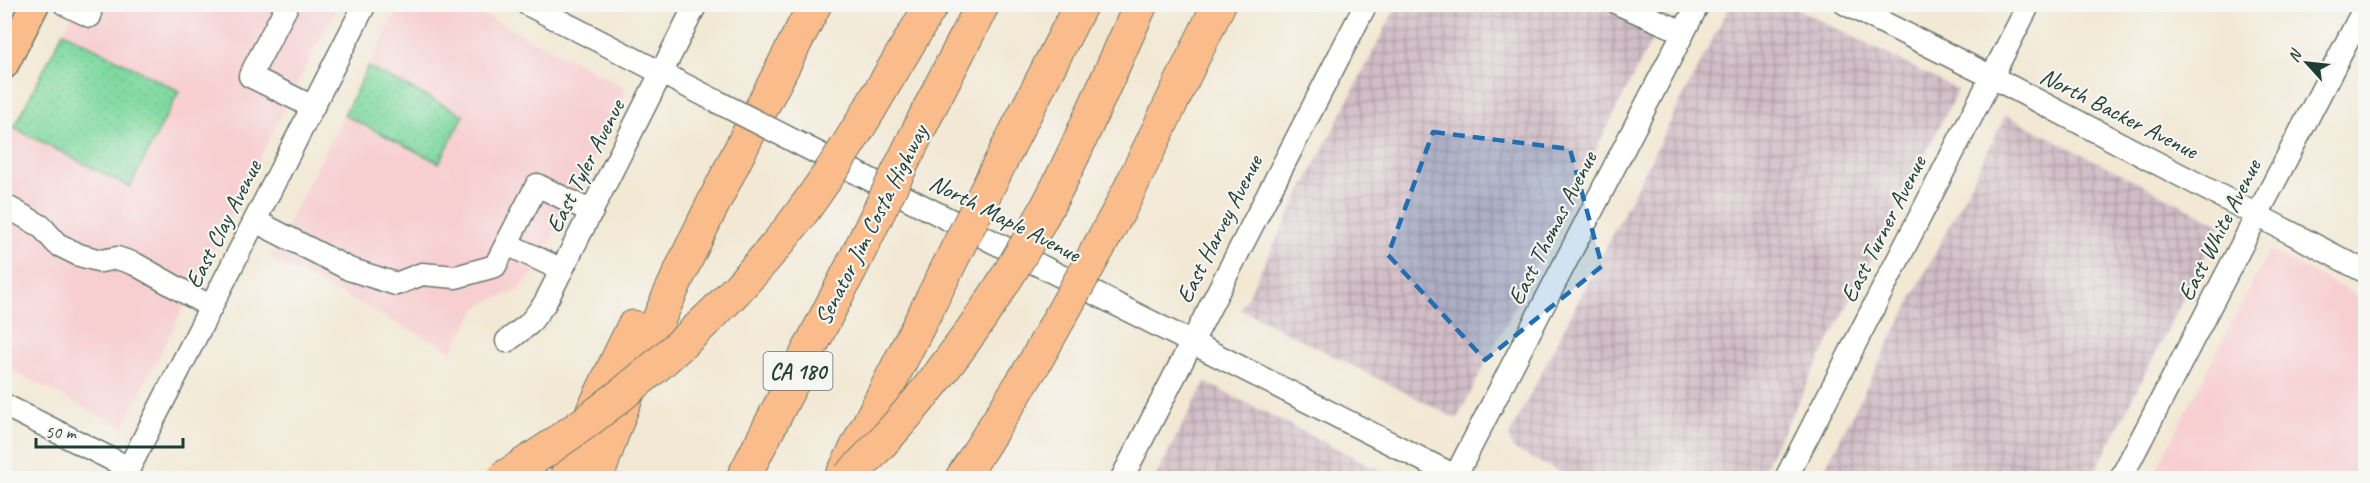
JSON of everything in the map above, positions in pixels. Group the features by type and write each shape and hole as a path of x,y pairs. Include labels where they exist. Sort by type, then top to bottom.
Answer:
{"highway":[{"path":"597,478 629,388 656,325 815,4"},
{"path":"503,478 567,436 617,398 728,298 807,206 850,143 932,4"},
{"name":"Senator Jim Costa Highway","path":"743,478 983,4"},
{"path":"841,478 1081,4"},
{"path":"848,478 925,395 987,313 1047,211 1141,4"},
{"path":"969,478 1120,209 1219,4"},
{"path":"566,478 603,387 645,304 788,58"},
{"path":"962,478 1035,362"}],"main road":[{"path":"4,65 35,4"}],"street":[{"path":"65,4 90,16"},
{"path":"288,4 250,76 313,107"},
{"name":"East Clay Avenue","path":"4,405 129,468 365,4"},
{"name":"North Maple Avenue","path":"527,4 1457,478"},
{"name":"East Tyler Avenue","path":"507,341 529,324 545,303 696,4"},
{"name":"East Harvey Avenue","path":"1122,478 1366,4"},
{"path":"1619,4 1683,32"},
{"name":"East Thomas Avenue","path":"1457,478 1698,4"},
{"name":"North Backer Avenue","path":"1846,4 1992,77 2366,272"},
{"name":"East Turner Avenue","path":"1786,478 2029,4"},
{"name":"East White Avenue","path":"2121,478 2366,5"},
{"path":"255,221 350,269 396,284 422,274 456,277 495,266 537,185 592,212"},
{"path":"4,205 41,226 57,244 79,255 101,261 117,258 135,264 212,307"},
{"path":"507,244 562,270"}],"highlighted area":[{"path":"1433,132 1570,149 1602,266 1485,360 1388,255"}],"shaded area":[{"path":"77,5 337,5 123,427 5,367 4,147 14,128 130,187 179,91 63,32"},
{"path":"400,5 464,5 621,85 625,90 625,96 535,272 518,291 490,300 477,308 452,351 270,258 344,115 440,163 464,115 368,67"},
{"path":"1397,5 1670,5 1457,419 1241,309"},
{"path":"1730,5 1790,5 1958,90 1759,478 1572,478 1513,449 1509,436"},
{"path":"2006,115 2221,225 2092,478 1820,478"},
{"path":"2269,250 2365,299 2365,478 2152,478"},
{"path":"1205,382 1395,478 1155,478"}],"green space":[{"path":"63,32 179,91 130,187 14,128"},
{"path":"368,67 464,115 439,163 344,115"}]}
